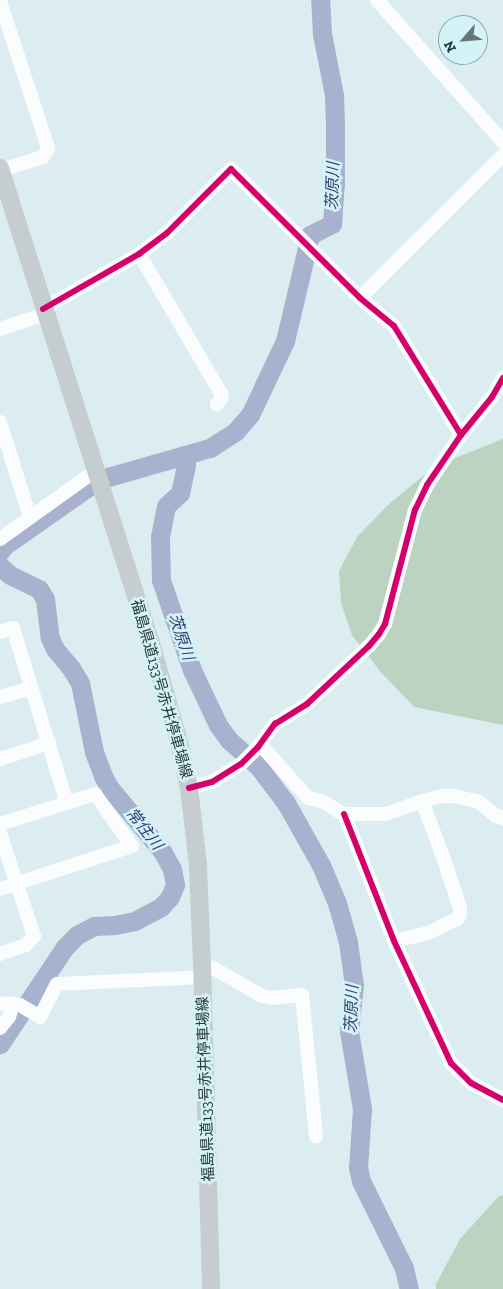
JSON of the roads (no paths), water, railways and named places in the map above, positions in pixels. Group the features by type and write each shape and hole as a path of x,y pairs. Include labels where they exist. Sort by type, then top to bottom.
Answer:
{"main road":[{"name":"福島県道133号赤井停車場線","path":"0,169 152,647 190,788 198,864 203,971 211,1289"}],"street":[{"path":"377,0 503,142"},
{"path":"0,1 48,148 43,156 0,169"},
{"path":"360,298 503,155"},
{"path":"0,329 44,311 139,254 166,234 231,169 360,298 394,326 461,435"},
{"path":"139,254 221,393 222,397 217,404"},
{"path":"190,788 212,782 240,764 259,746 275,724 307,704 370,646 385,624 415,510 427,485 461,435 492,397 503,378"},
{"path":"0,422 30,517"},
{"path":"0,539 30,517 97,478"},
{"path":"0,632 13,628 67,803"},
{"path":"0,698 31,688"},
{"path":"0,759 49,743"},
{"path":"259,746 308,798 322,801 344,814 386,814 422,801 442,796 455,796 479,802 496,816 503,818"},
{"path":"0,824 95,794 132,846 0,889"},
{"path":"394,941 428,933 457,919 460,915 460,908 441,851 422,801"},
{"path":"344,814 394,941 451,1063 470,1083 503,1100"},
{"path":"0,833 34,936 26,945 0,954"},
{"path":"0,1028 9,1017 11,1004 40,1017 57,984 203,971 213,968 262,996 272,998 302,995 316,1136"}],"waterway":[{"name":"茨原川","path":"0,552 4,546 91,485 108,477 210,448 235,432 250,415 285,341 310,235 332,224 335,185 334,95 322,34 320,0"},
{"name":"茨原川","path":"183,455 186,465 180,493 166,506 160,537 161,580 192,670 218,725 229,740 258,766 286,803 321,865 337,903 348,942 354,985 349,1031 362,1109 358,1167 361,1181 404,1268 409,1289"},
{"name":"常住川","path":"0,566 10,575 39,589 45,599 50,638 55,649 71,668 80,683 94,752 103,776 109,787 162,851 172,869 175,885 170,897 161,907 135,921 115,925 94,926 77,935 65,947 0,1044"}]}
